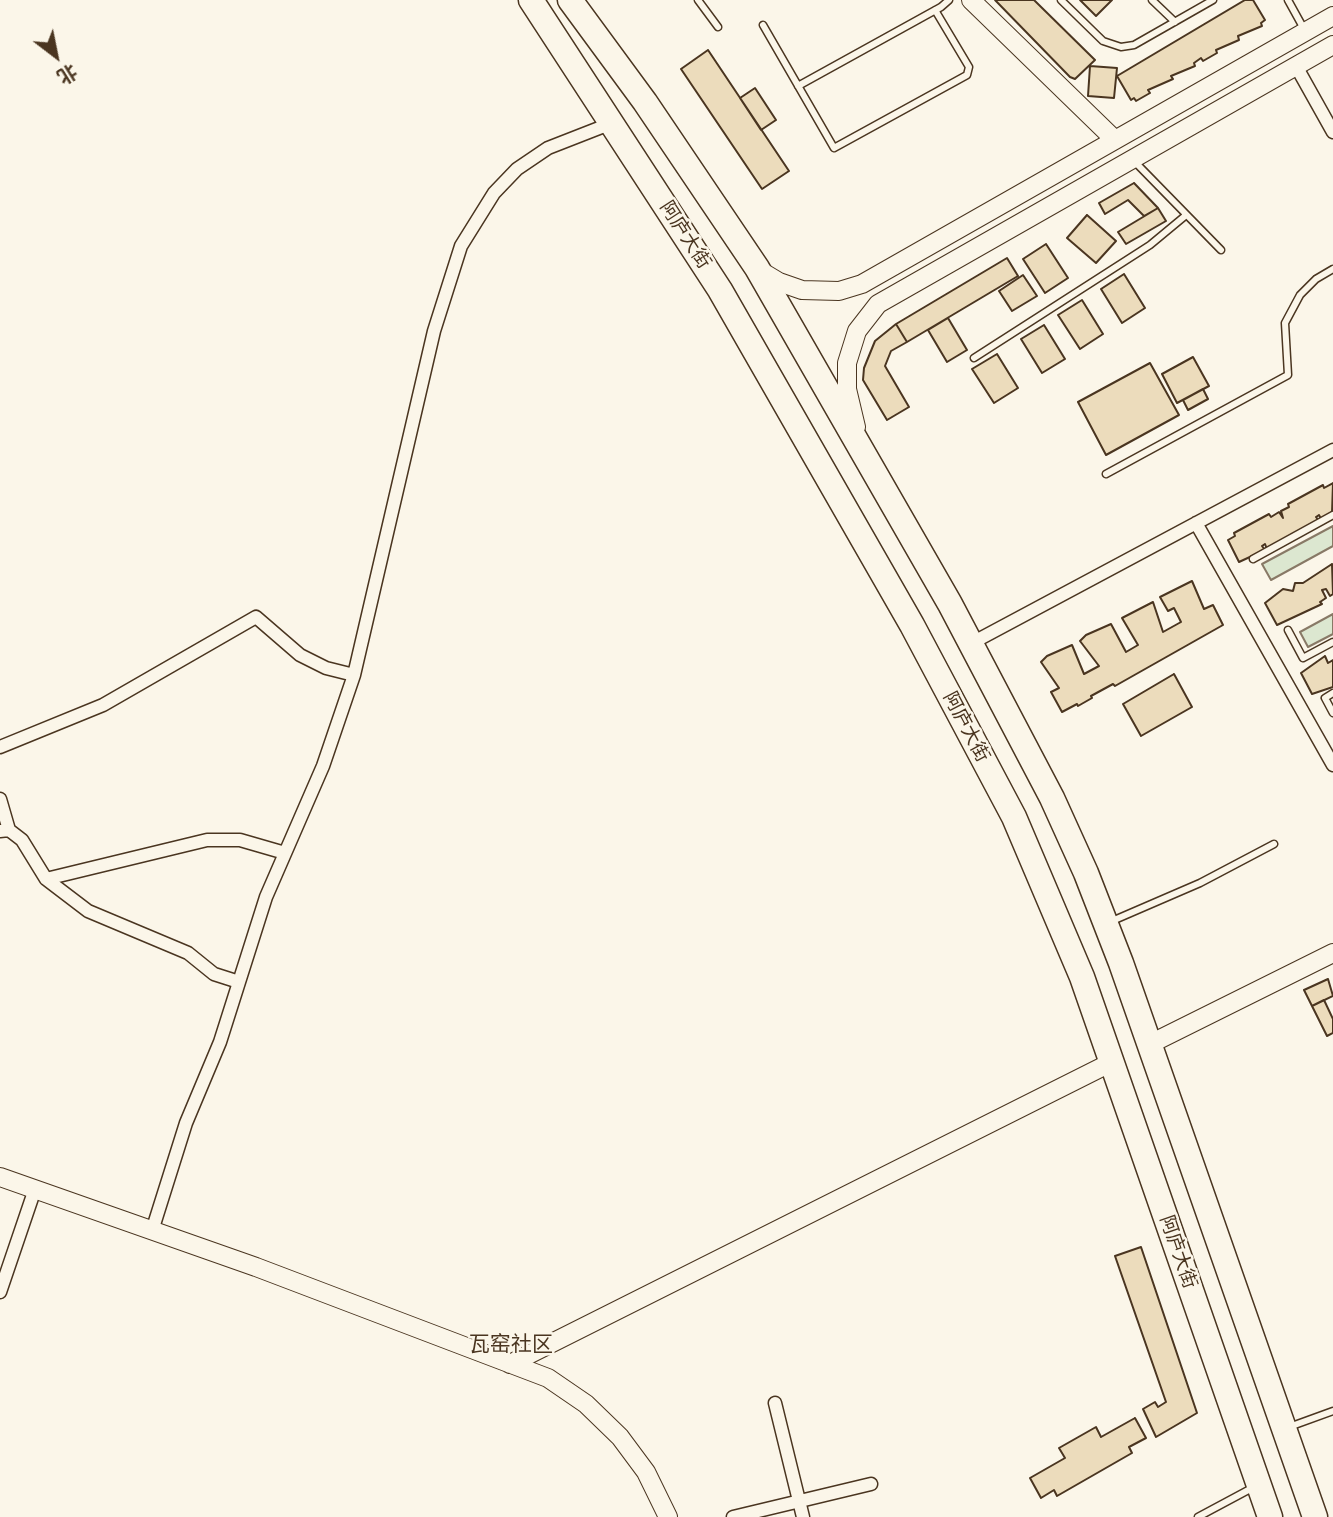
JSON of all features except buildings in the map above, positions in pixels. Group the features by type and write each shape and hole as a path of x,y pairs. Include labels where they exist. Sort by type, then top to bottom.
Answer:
{"highway":[{"name":"阿庐大街","path":"530,0 720,290 912,625 1014,817 1047,890 1112,1062 1270,1517"},
{"path":"570,0 668,134 757,268 970,644 1052,798 1107,923 1315,1517"}],"street":[{"path":"971,0 1115,140"},
{"path":"757,268 779,282 802,290 827,292 850,288 1333,16"},
{"path":"863,454 849,403 847,363 852,341 878,303 1333,45"},
{"path":"1296,66 1333,132"},
{"path":"152,1231 186,1123 210,1070 266,897 323,766 354,675 434,331 461,246 494,193 517,169 548,148 612,123"},
{"path":"970,644 1333,450"},
{"path":"1196,523 1333,765"},
{"path":"0,747 103,705 256,617 300,655 326,668 354,675"},
{"path":"0,799 5,830 22,840 46,879 88,911 188,953 214,974 239,982"},
{"path":"46,879 207,840 240,840 285,853"},
{"path":"1150,1044 1333,953"},
{"path":"510,1364 1112,1062"},
{"path":"0,1177 33,1194 544,1387 580,1411 612,1443 638,1477 658,1517"},
{"path":"0,1187 33,1194 152,1231 558,1384 604,1420 640,1464 668,1517"},
{"path":"0,1292 33,1194"},
{"path":"775,1403 803,1517"},
{"path":"733,1517 871,1484"}],"lane":[{"path":"698,0 718,27"},
{"path":"798,86 935,10 948,0"},
{"path":"1061,0 1103,41 1121,47 1134,45 1213,0"},
{"path":"1152,0 1175,22"},
{"path":"1288,0 1306,32"},
{"path":"763,25 834,148 967,75 969,67 935,10"},
{"path":"1132,159 1221,250"},
{"path":"974,358 1150,245 1185,216"},
{"path":"1106,474 1289,375 1285,323 1300,295 1316,279 1333,269"},
{"path":"1253,559 1333,515"},
{"path":"1288,630 1303,657 1333,642"},
{"path":"1333,693 1325,698 1333,713"},
{"path":"1107,923 1200,883 1274,844"},
{"path":"1284,1429 1333,1411"},
{"path":"1198,1517 1259,1485"}],"green space":[{"path":"1333,526 1333,546 1271,580 1262,564"},
{"path":"1333,614 1333,634 1308,647 1300,632"}],"district":[{"name":"瓦窑社区","path":"511,1345"}]}
